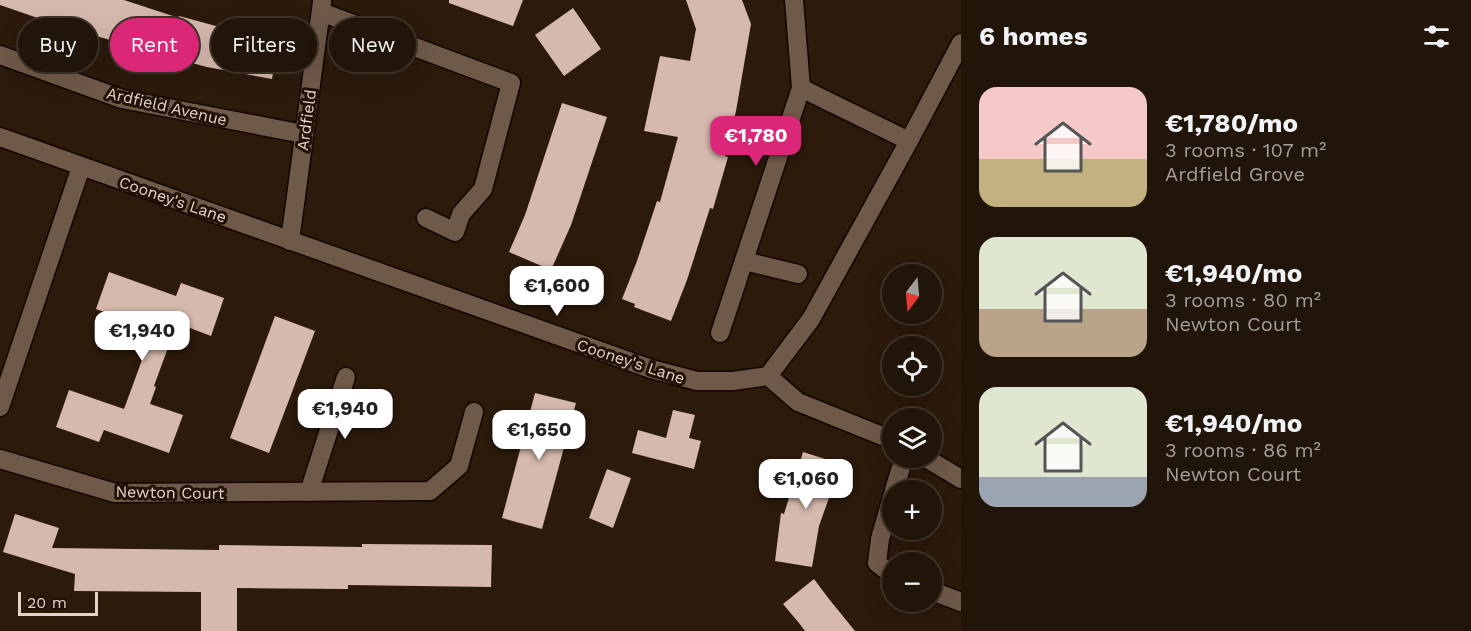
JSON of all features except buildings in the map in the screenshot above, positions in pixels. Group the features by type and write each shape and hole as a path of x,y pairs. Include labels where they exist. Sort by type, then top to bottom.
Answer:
{"street":[{"path":"720,333 801,88 794,0"},
{"path":"322,6 512,83 483,189 461,214 455,232 426,218"},
{"name":"Ardfield","path":"290,241 322,6"},
{"path":"882,436 798,402 768,375 811,319 961,42"},
{"name":"Ardfield Avenue","path":"0,56 122,99 303,134"},
{"path":"801,88 909,141"},
{"name":"Cooney's Lane","path":"0,137 651,369 697,381 733,381 768,375"},
{"path":"0,407 81,167"},
{"path":"744,261 798,274"},
{"path":"309,492 346,377"},
{"name":"Newton Court","path":"0,459 115,493 430,491 459,466 474,412"},
{"path":"942,467 961,478"},
{"path":"882,532 877,563 882,567"},
{"path":"942,595 961,602"}]}
